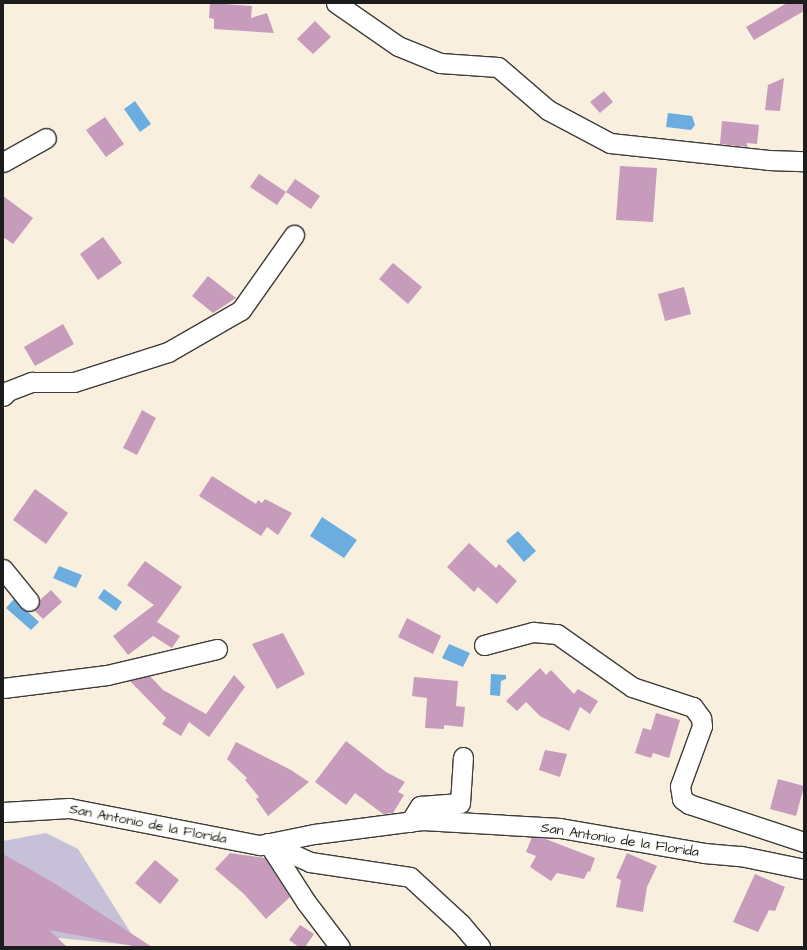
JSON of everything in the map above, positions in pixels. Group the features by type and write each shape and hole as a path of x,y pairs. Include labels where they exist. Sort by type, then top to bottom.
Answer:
{"street":[{"path":"336,3 398,46 433,60 498,67 548,110 610,143 768,160 804,161"},
{"path":"3,162 46,138"},
{"path":"3,396 8,391 32,382 74,382 168,352 241,310 294,235"},
{"path":"3,569 29,601"},
{"path":"484,645 533,632 557,634 632,687 693,707 701,718 702,726 680,786 682,799 689,804 804,842"},
{"path":"3,688 107,675 218,649"},
{"path":"410,822 420,806 460,803 463,757"},
{"name":"San Antonio de la Florida","path":"3,812 69,808 260,845 410,822 560,828 704,853 741,856 804,869"},
{"path":"268,843 306,902 340,947"},
{"name":"San Antonio de la Florida","path":"268,843 310,862 410,877 461,924 480,947"}],"shaded area":[{"path":"46,833 78,849 139,946 59,938 54,947 3,947 3,841"}],"water":[{"path":"135,101 151,124 140,132 124,109"},
{"path":"668,113 692,116 695,125 691,130 666,127"},
{"path":"322,517 357,540 344,558 310,536"},
{"path":"518,531 536,551 524,562 506,541"},
{"path":"59,566 82,575 76,588 53,578"},
{"path":"104,589 122,602 116,611 98,598"},
{"path":"14,599 39,622 31,630 6,608"},
{"path":"449,644 470,653 463,667 442,658"},
{"path":"491,674 506,675 506,679 501,681 500,696 490,695"}],"building":[{"path":"210,3 252,6 251,18 267,13 274,33 214,29 214,19 209,18"},
{"path":"787,3 804,3 804,11 754,40 746,27"},
{"path":"315,21 331,37 313,54 297,39"},
{"path":"784,78 780,111 765,110 768,85"},
{"path":"604,91 613,102 600,113 590,102"},
{"path":"105,117 124,144 106,157 86,130"},
{"path":"722,121 759,125 757,144 747,143 747,147 720,144"},
{"path":"620,166 657,168 653,222 616,220"},
{"path":"259,174 286,192 277,205 250,187"},
{"path":"295,179 320,196 311,209 286,192"},
{"path":"3,196 33,218 13,244 3,237"},
{"path":"103,237 122,263 98,280 80,254"},
{"path":"393,263 422,287 408,304 379,279"},
{"path":"208,276 236,298 213,313 192,296"},
{"path":"684,287 691,314 665,321 658,294"},
{"path":"63,324 74,344 35,366 24,347"},
{"path":"142,410 156,418 137,455 123,448"},
{"path":"212,476 256,504 258,500 262,503 265,499 292,513 278,535 267,527 261,536 199,496"},
{"path":"35,489 68,513 46,544 13,520"},
{"path":"469,543 496,568 499,564 517,581 497,604 478,587 474,592 447,567"},
{"path":"145,561 182,587 157,622 180,636 172,648 153,636 128,655 113,636 154,605 127,585"},
{"path":"51,590 62,602 43,619 34,610 40,600"},
{"path":"407,618 441,636 433,654 398,637"},
{"path":"283,633 305,674 277,689 252,644"},
{"path":"540,668 546,675 551,670 574,694 578,689 598,701 590,714 580,707 569,731 540,716 526,702 517,711 506,701"},
{"path":"234,675 245,687 209,737 189,722 181,736 162,724 166,718 130,681 150,676 163,690 206,714"},
{"path":"414,677 458,681 456,706 465,707 463,727 444,725 444,729 425,728 427,698 412,696"},
{"path":"656,713 680,720 669,758 653,753 651,758 635,753 643,728 651,730"},
{"path":"346,741 386,772 405,782 398,792 404,795 393,813 383,814 355,793 346,805 315,782"},
{"path":"236,742 291,770 309,782 268,816 256,799 259,797 245,780 247,778 227,759"},
{"path":"545,750 567,754 560,777 539,770"},
{"path":"778,779 804,786 796,816 770,809"},
{"path":"532,837 543,838 595,858 590,872 588,871 584,879 557,873 551,881 530,867 536,856 526,852"},
{"path":"230,853 265,858 290,897 266,919 244,894 215,869"},
{"path":"627,853 657,866 647,887 643,912 616,907 621,880 616,878"},
{"path":"3,854 54,883 152,947 139,947 49,930 67,947 3,947"},
{"path":"155,860 179,880 160,904 135,883"},
{"path":"755,874 785,887 775,911 769,910 758,932 733,922"},
{"path":"300,925 314,934 305,947 299,947 289,940"}]}
